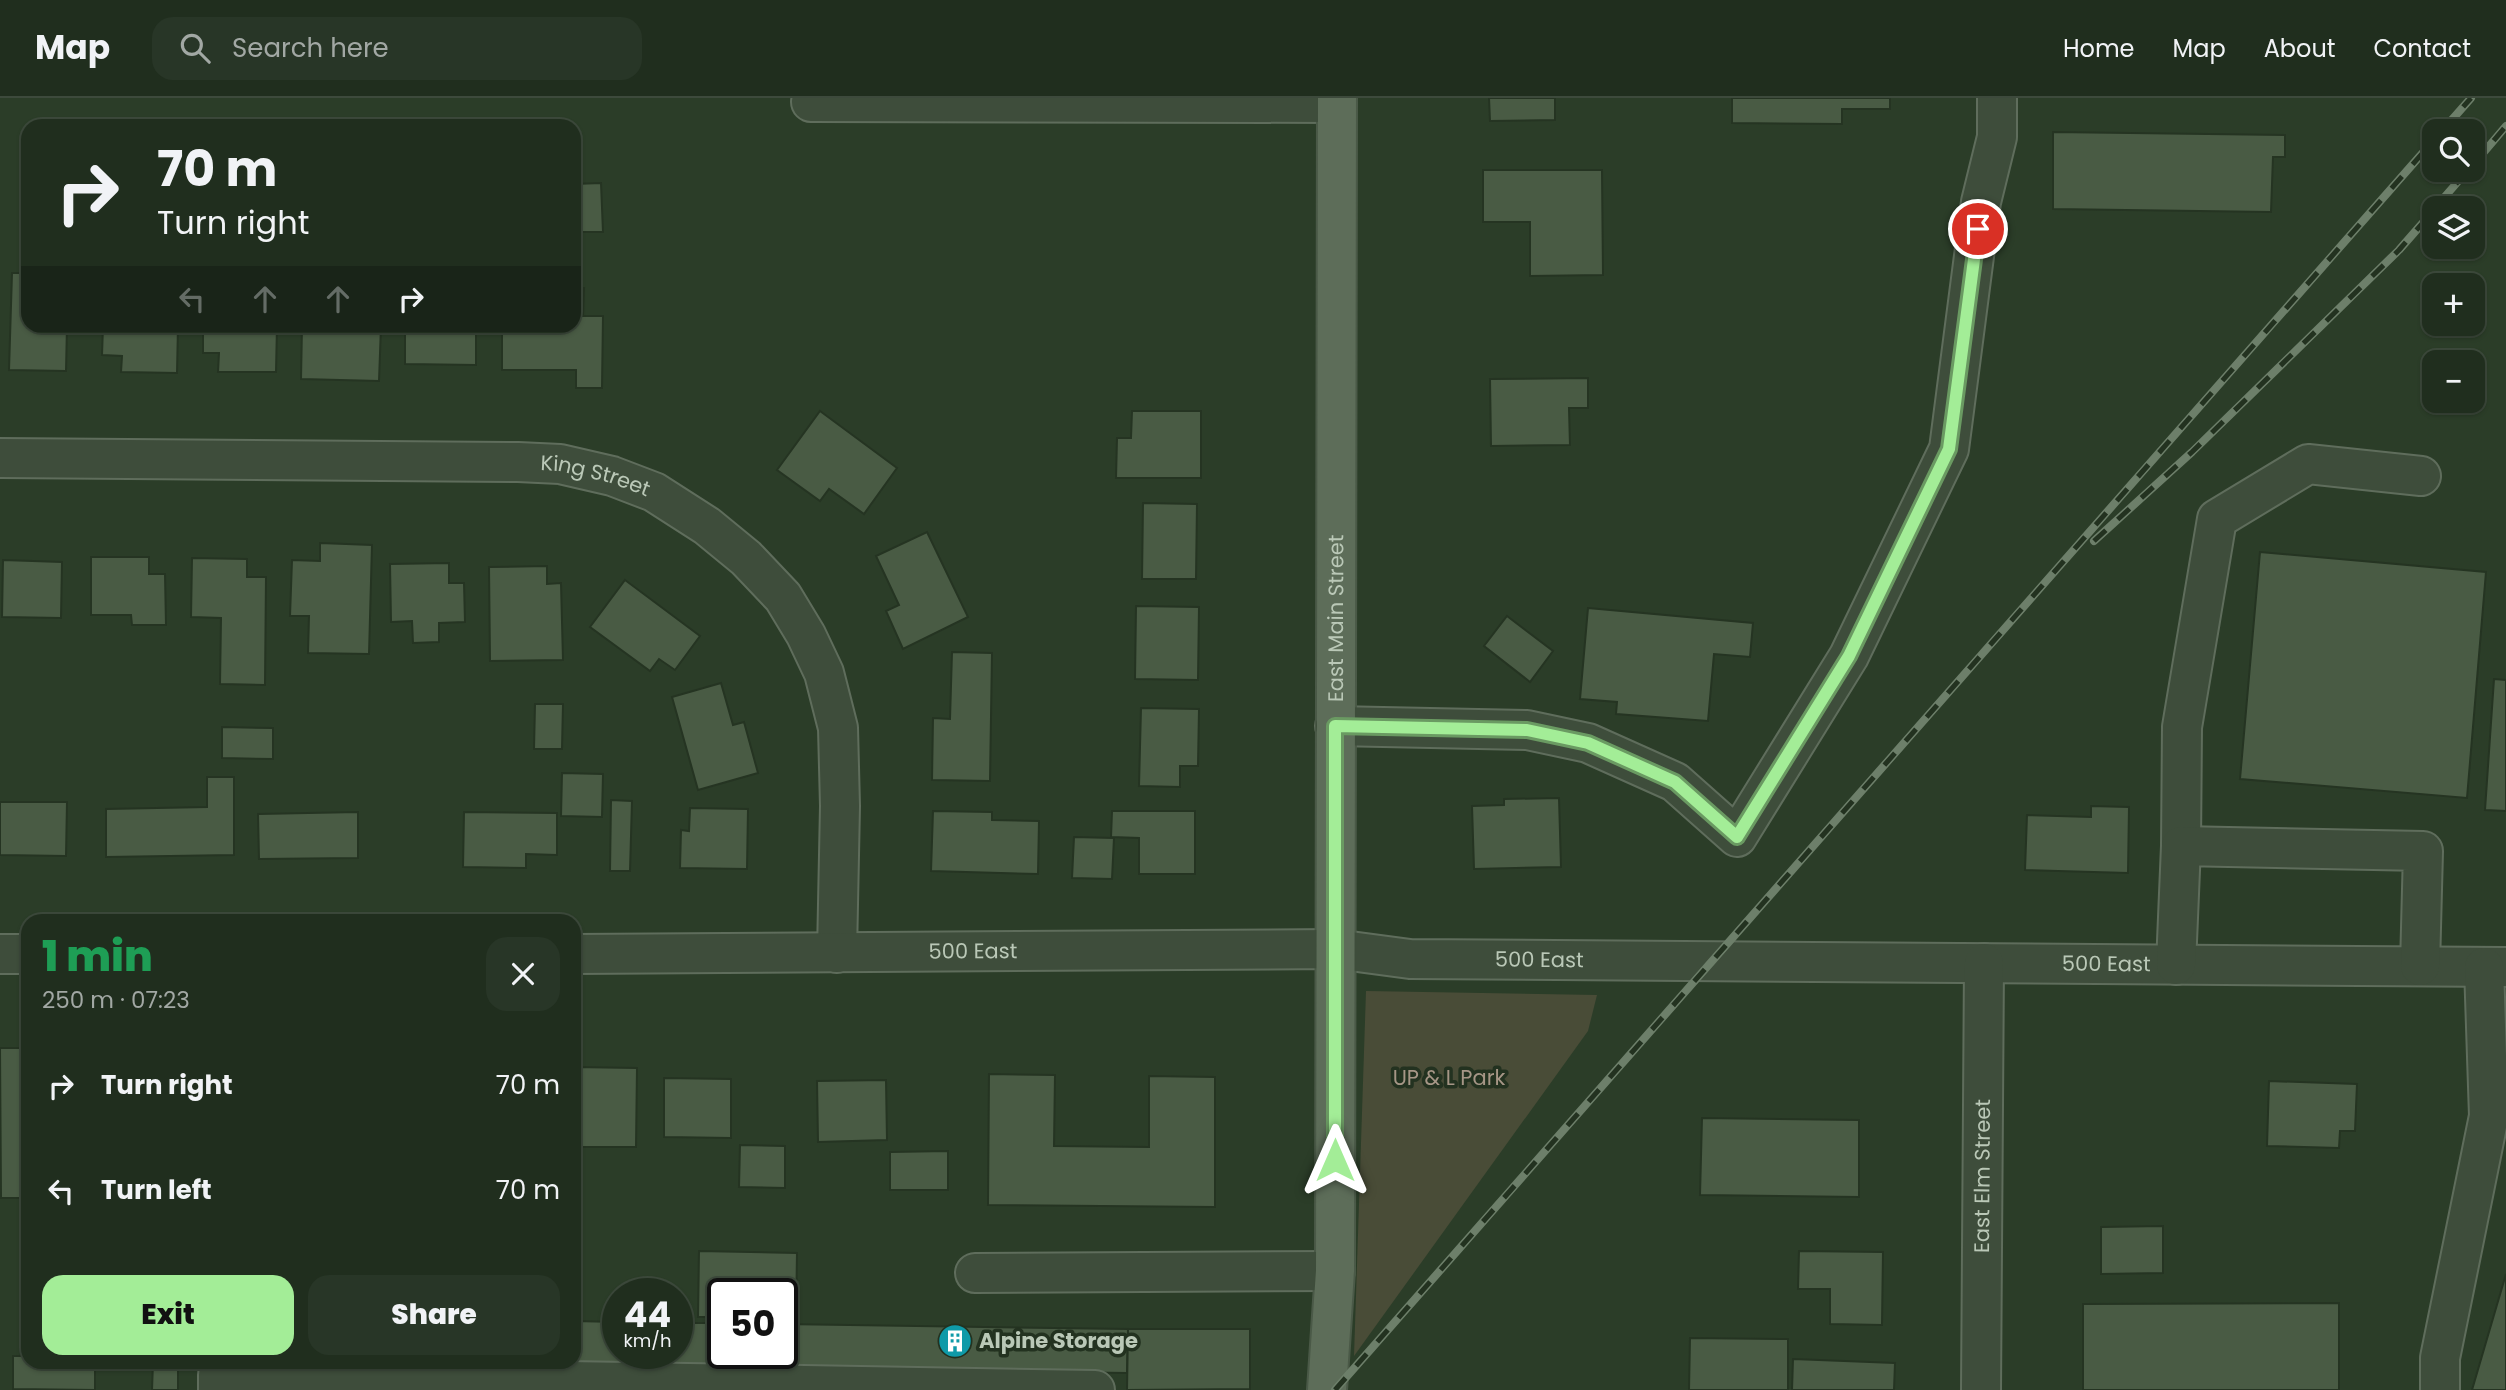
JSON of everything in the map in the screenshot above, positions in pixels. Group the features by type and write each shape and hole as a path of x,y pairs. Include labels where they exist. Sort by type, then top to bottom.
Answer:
{"main road":[{"name":"East Main Street","path":"1327,1390 1335,1271 1337,100"}],"street":[{"path":"1335,726 1527,730 1588,743 1675,782 1737,837 1849,656 1949,449 1981,201 1997,137 1997,98"},
{"path":"1997,137 2023,98"},
{"path":"811,102 1337,100"},
{"name":"King Street","path":"0,458 560,464 612,476 654,492 707,526 746,558 783,597 806,635 824,673 838,728 840,806 837,953"},
{"path":"2176,965 2182,727 2217,519 2308,464 2421,476"},
{"path":"2181,846 2423,851 2420,966"},
{"name":"500 East","path":"581,954 1335,949 1410,959 2495,967"},
{"path":"0,954 21,954"},
{"name":"East Elm Street","path":"1981,1390 1984,963"},
{"path":"2440,1390 2440,1358 2498,1115 2495,967"},
{"path":"975,1273 1335,1271"},
{"path":"218,1390 218,1375 1095,1390"}],"green space":[{"name":"UP & L Park","path":"1366,991 1597,995 1588,1031 1354,1356"}],"building":[{"path":"1489,98 1555,98 1555,120 1490,121"},
{"path":"1732,98 1890,98 1890,109 1842,109 1842,124 1732,123"},
{"path":"2053,132 2285,135 2285,157 2273,157 2271,212 2053,209"},
{"path":"1483,170 1602,170 1603,275 1530,276 1530,222 1483,222"},
{"path":"601,183 603,232 581,232 581,184"},
{"path":"12,273 21,273 21,333 67,333 66,371 9,370"},
{"path":"581,288 584,288 583,316 603,316 602,388 576,388 576,370 502,370 502,333 581,333"},
{"path":"103,333 178,333 177,373 121,372 122,356 102,355"},
{"path":"203,333 277,333 276,372 218,372 219,353 203,353"},
{"path":"302,333 381,333 379,381 301,379"},
{"path":"405,333 476,333 476,365 405,364"},
{"path":"1588,378 1588,408 1569,408 1570,445 1491,446 1490,379"},
{"path":"820,411 897,468 864,514 829,489 820,501 777,470"},
{"path":"1132,411 1201,411 1201,478 1116,478 1117,438 1131,438"},
{"path":"1143,503 1197,504 1196,579 1142,579"},
{"path":"927,532 968,617 903,649 886,611 899,605 876,556"},
{"path":"320,543 372,545 369,654 308,653 309,616 290,616 292,560 320,561"},
{"path":"2260,552 2486,572 2467,798 2240,779"},
{"path":"91,557 149,557 149,574 165,574 166,625 132,625 131,615 91,615"},
{"path":"192,558 247,559 247,577 266,577 265,685 220,684 221,618 191,617"},
{"path":"3,560 62,562 61,618 2,617"},
{"path":"449,563 449,583 464,583 465,622 439,623 439,642 413,643 412,621 391,622 390,564"},
{"path":"547,566 547,584 561,583 563,660 490,661 489,567"},
{"path":"625,580 700,636 675,670 659,659 650,671 590,627"},
{"path":"1136,606 1199,607 1198,680 1135,679"},
{"path":"1588,608 1753,623 1750,657 1714,654 1708,721 1616,714 1617,702 1580,699"},
{"path":"1507,616 1553,651 1530,682 1484,646"},
{"path":"952,652 992,653 990,781 932,780 933,718 950,719"},
{"path":"2494,679 2506,680 2506,811 2485,810"},
{"path":"721,683 733,725 744,722 758,773 698,790 672,697"},
{"path":"535,704 563,704 562,749 534,749"},
{"path":"1141,708 1199,709 1198,766 1180,766 1180,787 1139,786"},
{"path":"222,727 273,728 273,759 222,758"},
{"path":"562,773 603,774 602,817 561,816"},
{"path":"207,777 234,777 234,855 106,857 106,809 207,807"},
{"path":"1559,798 1561,867 1474,869 1472,806 1504,805 1504,799"},
{"path":"611,800 632,801 630,871 610,871"},
{"path":"0,802 67,802 66,856 0,855"},
{"path":"2091,806 2129,807 2128,873 2025,870 2027,815 2091,817"},
{"path":"690,808 748,809 747,869 680,868 681,830 689,831"},
{"path":"933,811 992,812 992,820 1039,821 1038,874 931,871"},
{"path":"1112,811 1195,811 1195,874 1139,874 1139,838 1111,837"},
{"path":"358,812 358,858 259,859 258,814"},
{"path":"464,812 557,813 557,855 526,854 526,868 463,867"},
{"path":"1074,837 1114,838 1112,879 1072,878"},
{"path":"0,1048 21,1048 21,1198 1,1198"},
{"path":"581,1067 637,1068 636,1147 581,1147"},
{"path":"989,1074 1055,1075 1054,1146 1149,1147 1149,1076 1215,1077 1215,1207 988,1205"},
{"path":"664,1078 731,1079 731,1138 664,1137"},
{"path":"886,1080 887,1140 818,1142 817,1081"},
{"path":"2269,1081 2357,1084 2355,1131 2340,1131 2339,1148 2267,1146"},
{"path":"1702,1118 1859,1120 1859,1197 1700,1195"},
{"path":"740,1145 785,1146 785,1188 739,1187"},
{"path":"948,1151 948,1190 890,1190 890,1152"},
{"path":"2163,1226 2163,1273 2101,1274 2101,1227"},
{"path":"699,1251 797,1253 797,1278 707,1278 707,1317 698,1317"},
{"path":"1799,1251 1883,1252 1882,1325 1830,1324 1830,1289 1798,1289"},
{"path":"2506,1274 2506,1390 2472,1390"},
{"path":"2339,1303 2339,1390 2083,1390 2083,1304"},
{"name":"Alpine Storage","path":"581,1321 602,1322 602,1366 581,1366"},
{"name":"Alpine Storage","path":"693,1323 707,1323 707,1368 693,1368"},
{"name":"Alpine Storage","path":"798,1324 1128,1329 1127,1373 798,1369"},
{"name":"Alpine Storage","path":"1128,1329 1250,1329 1250,1389 1127,1390"},
{"path":"1690,1338 1788,1339 1788,1390 1689,1390"},
{"path":"13,1356 21,1356 21,1369 95,1369 95,1390 13,1389"},
{"path":"1793,1359 1895,1363 1894,1390 1792,1390"},
{"path":"153,1369 178,1369 178,1390 152,1390"}],"railway":[{"path":"2453,119 2471,98"},
{"path":"2485,151 2506,126"},
{"path":"1335,1390 2422,154"},
{"path":"2445,196 2458,182"},
{"path":"2094,541 2192,452 2399,250 2422,224"}],"place":[{"name":"Alpine Storage","path":"955,1341"}],"route":[{"path":"1335,1160 1335,726 1527,730 1588,743 1675,782 1737,837 1849,656 1949,449 1978,229"}]}
